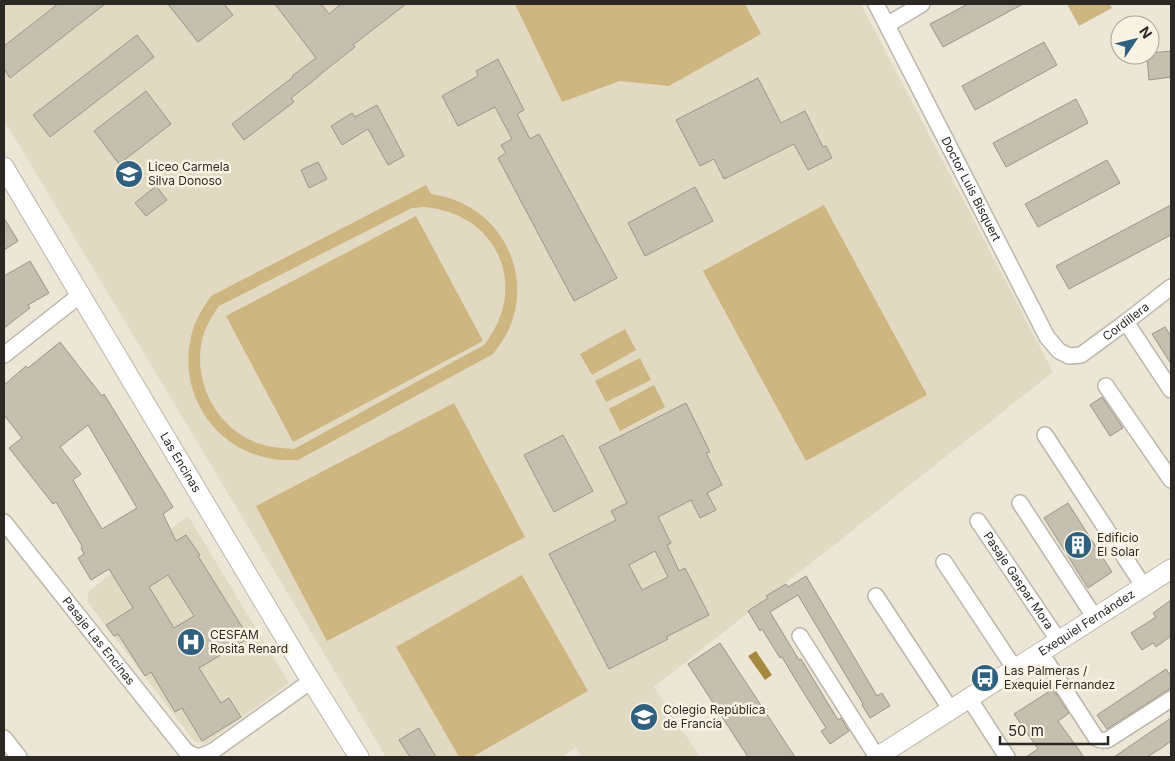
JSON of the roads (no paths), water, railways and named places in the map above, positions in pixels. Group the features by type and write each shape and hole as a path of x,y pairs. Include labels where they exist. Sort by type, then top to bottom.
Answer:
{"street":[{"name":"Doctor Luis Bisquert","path":"876,4 1047,337 1059,351 1069,356 1081,355"},
{"path":"887,25 922,4"},
{"name":"Las Encinas","path":"4,167 311,681 359,757"},
{"name":"Cordillera","path":"1081,355 1171,287"},
{"path":"4,355 80,295"},
{"path":"1126,322 1171,390"},
{"path":"1106,386 1171,480"},
{"path":"1045,435 1144,587"},
{"path":"1020,503 1095,618"},
{"name":"Pasaje Gaspar Mora","path":"978,521 1060,641"},
{"name":"Pasaje Las Encinas","path":"5,525 185,750 197,756"},
{"path":"944,562 1015,669"},
{"name":"Exequiel Fernández","path":"877,757 1171,570"},
{"path":"876,596 951,710"},
{"path":"800,636 877,757"},
{"path":"1041,653 1096,738 1101,740 1109,739 1171,698"},
{"path":"197,756 203,756 213,751 311,681"},
{"path":"969,698 1007,757"},
{"path":"4,738 19,757"}],"place":[{"name":"Liceo Carmela Silva Donoso","path":"129,174"},
{"name":"Edificio El Solar","path":"1078,545"},
{"name":"CESFAM Rosita Renard","path":"191,642"},
{"name":"Las Palmeras / Exequiel Fernandez","path":"985,678"},
{"name":"Colegio República de Francia","path":"644,717"}]}
